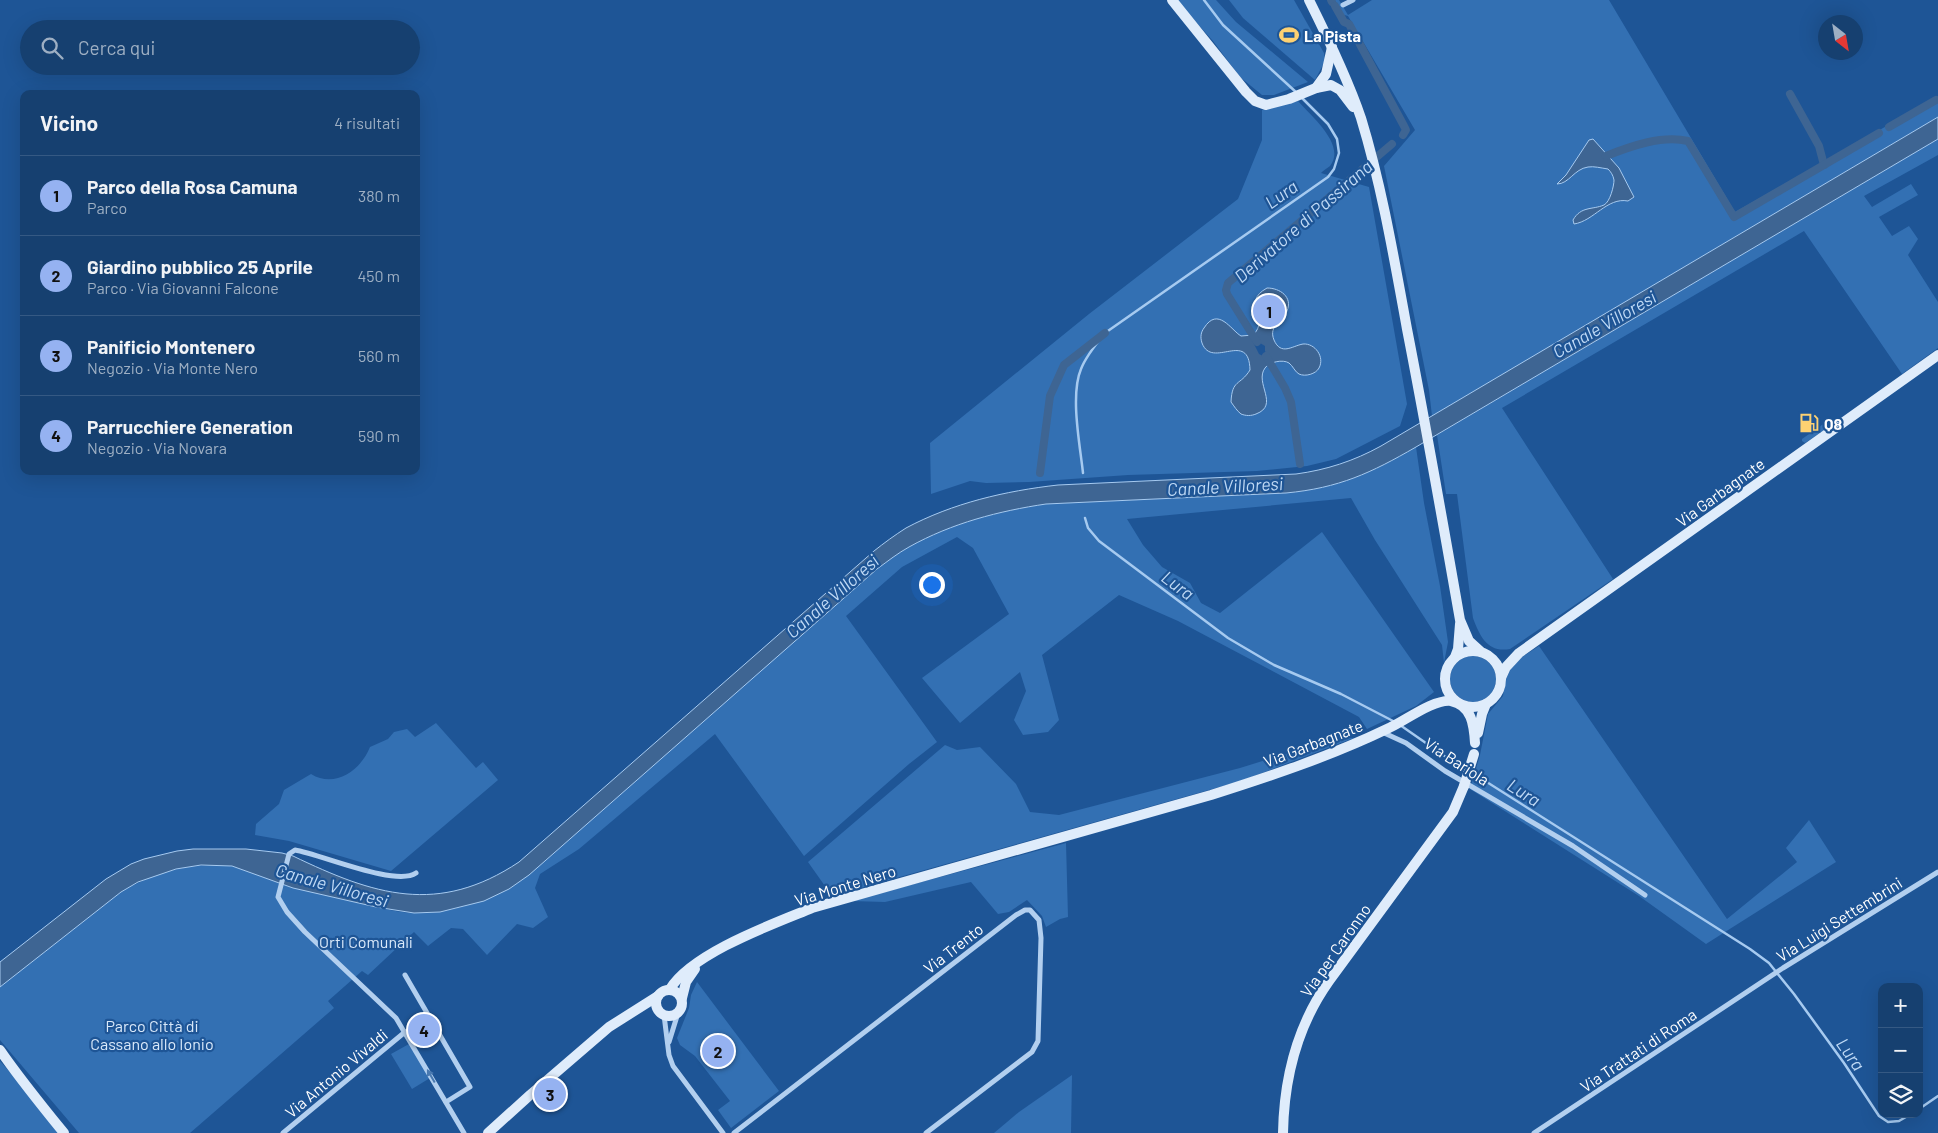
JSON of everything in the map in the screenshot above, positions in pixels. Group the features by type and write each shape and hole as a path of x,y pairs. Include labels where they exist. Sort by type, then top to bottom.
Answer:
{"street":[{"path":"1172,0 1255,101 1266,105 1289,99 1316,88 1331,85 1340,90 1361,118"},
{"path":"1309,0 1332,46 1361,118 1381,191 1420,393 1460,620 1469,641 1480,652 1493,659 1497,664 1501,678 1498,694 1486,704 1472,707 1459,704"},
{"path":"1344,5 1353,0"},
{"path":"1316,88 1326,74 1332,46"},
{"name":"Via Garbagnate","path":"1501,678 1506,667 1519,653 1938,355"},
{"path":"1460,620 1458,649 1445,672 1445,682 1449,695 1470,714 1473,722 1475,743"},
{"path":"1455,657 1471,651 1480,652"},
{"name":"Via Garbagnate","path":"1493,659 1519,653"},
{"name":"Via Garbagnate","path":"1423,709 1438,694 1445,682"},
{"name":"Via Garbagnate","path":"1006,853 1211,795 1303,764 1381,732 1442,701 1459,704"},
{"path":"1475,743 1486,704"},
{"name":"Via Bariola","path":"1381,732 1406,743 1445,771 1573,846 1645,895"},
{"name":"Via per Caronno","path":"1283,1133 1284,1109 1290,1070 1298,1041 1319,996 1453,812 1464,786 1474,754 1475,743"},
{"path":"416,873 403,877 342,864 293,850 289,854 278,892 279,901 287,912 396,1018 464,1133"},
{"name":"Via Monte Nero","path":"670,990 684,973 755,931 812,908 1006,853"},
{"name":"Via Luigi Settembrini","path":"1754,987 1938,872"},
{"name":"Via Trento","path":"734,1133 1016,915 1025,910 1030,910 1039,920 1042,938 1038,1041 1032,1052 926,1133"},
{"name":"Via Monte Nero","path":"682,998 688,977 700,963"},
{"path":"404,976 470,1087 446,1102"},
{"name":"Via Trattati di Roma","path":"1534,1133 1754,987"},
{"path":"488,1133 609,1027 662,992 670,990 677,992 682,998 682,1006 668,1045"},
{"path":"658,996 656,1004 662,1014 669,1055 673,1066 722,1133"},
{"path":"626,1016 649,1011 671,1016 678,1013"},
{"name":"Via Antonio Vivaldi","path":"283,1133 405,1032"},
{"path":"2,1053 29,1087 36,1100 64,1133"},
{"path":"29,1087 40,1096 71,1133"}],"green space":[{"path":"1176,0 1216,0 1236,22 1308,82 1274,95 1262,95 1240,77 1213,41"},
{"name":"La Pista","path":"1229,0 1294,0 1324,53 1325,61 1315,80 1243,18"},
{"path":"1332,0 1339,0 1348,15 1372,0 1609,0 1735,212 1936,98 1938,101 1938,117 1432,416 1429,390 1384,166 1415,130 1348,16 1341,14"},
{"path":"1298,101 1325,131 1334,149 1334,158 1330,166 1321,173 1369,187 1407,404 1400,426 1336,459 1307,466 1257,471 1128,475 1029,482 986,483 970,481 931,494 930,443 1089,314 1238,199 1262,140 1262,110"},
{"path":"1938,139 1938,155 1864,196 1872,207 1911,184 1918,195 1879,217 1892,236 1909,226 1918,239 1908,255 1938,302 1938,348 1902,374 1804,231 1502,408 1613,579 1510,649 1502,650 1490,646 1482,637 1473,618 1457,494 1446,494 1437,435"},
{"path":"1829,420 1832,425 1805,443 1802,441 1802,439"},
{"path":"1416,447 1448,642 1444,663 1442,645 1375,540 1351,498 1127,519 1143,545 1162,567 1190,583 1201,603 1220,613 1322,532 1434,692 1416,706 1367,729 1359,717 1178,621 1119,595 1042,655 1059,720 1048,732 1023,735 1014,720 1026,691 1020,672 960,723 922,678 1009,614 973,548 957,537 902,567 846,616 937,742 909,764 804,856 715,734 579,849 540,874 535,888 548,917 533,928 517,924 487,955 463,929 451,928 428,946 414,932 368,975 362,971 328,1001 334,1008 190,1133 79,1133 0,1040 0,987 121,892 146,879 173,870 215,865 230,866 304,890 382,908 414,913 439,912 463,907 509,889 877,569 905,549 942,531 993,514 1046,504 1305,491 1354,478"},
{"path":"1539,646 1727,919 1797,862 1786,848 1809,820 1836,862 1706,944 1639,896 1470,789 1480,755 1488,714 1503,696 1506,679 1511,668 1522,657"},
{"path":"1469,656 1477,656 1486,660 1492,666 1496,679 1492,692 1486,698 1477,702 1469,702 1460,698 1454,692 1450,683 1450,675 1454,666 1460,660"},
{"path":"436,723 476,768 483,762 498,780 391,871 289,841 255,835 256,824 279,804 284,790 311,774 329,779 346,775 360,763 370,747 388,739 394,732 407,729 415,737"},
{"path":"1340,737 1354,738 1241,781 832,896 808,862 945,745 957,750 980,747 1016,784 1030,812 1059,815 1240,768"},
{"path":"1066,843 1068,917 1046,927 1042,916 1027,900 1009,912 998,914 971,882 885,902 851,901"},
{"path":"697,982 779,1091 731,1128 718,1110 730,1101 695,1056 680,1045 677,1038"},
{"path":"409,1044 430,1078 412,1089 391,1054"},
{"path":"0,1061 64,1133 0,1133"},
{"path":"1072,1075 1071,1133 994,1133 1019,1112"}],"water":[{"name":"Canale Villoresi","path":"1938,117 1938,139 1416,447 1369,472 1339,483 1305,491 1286,493 1046,504 976,519 942,531 909,547 877,569 529,875 509,889 484,901 440,912 414,913 376,907 293,888 232,866 201,865 176,869 138,882 121,892 0,987 0,962 106,879 131,864 177,851 193,849 246,849 282,853 351,881 406,894 433,894 461,889 489,879 519,862 874,551 906,528 924,519 980,499 1038,488 1058,485 1296,474 1318,470 1350,460 1381,446"},
{"path":"1593,139 1619,168 1634,197 1628,201 1614,202 1588,219 1574,224 1573,220 1583,210 1604,205 1610,197 1613,186 1614,178 1608,169 1593,167 1583,168 1565,182 1557,184 1566,175 1589,140"},
{"path":"1267,288 1272,288 1284,294 1288,302 1285,315 1274,327 1273,335 1277,345 1280,348 1287,349 1307,344 1318,352 1321,364 1315,372 1304,375 1298,373 1290,364 1283,361 1267,366 1262,374 1266,405 1263,410 1256,414 1245,415 1241,414 1231,402 1235,386 1250,370 1248,358 1243,352 1214,353 1207,350 1202,343 1201,335 1209,322 1219,319 1241,336 1253,335 1258,329 1259,323 1255,305 1256,299"}],"pier":[{"path":"1253,332 1260,343 1265,346 1265,351 1273,365 1270,367 1263,356 1259,354 1249,334"}],"waterway":[{"name":"Lura","path":"1204,0 1223,25 1297,93"},
{"name":"Derivatore di Passirana","path":"1335,6 1344,22 1349,24 1404,126 1406,130 1403,135"},
{"path":"1790,94 1819,146 1824,165"},
{"name":"Lura","path":"1083,473 1076,392 1081,369 1105,333 1328,177 1334,169 1339,153 1337,139 1328,124 1301,97"},
{"path":"1889,127 1936,100"},
{"path":"1606,156 1636,145 1657,140 1688,141 1734,217 1879,133"},
{"name":"Derivatore di Passirana","path":"1257,342 1227,294 1228,283 1392,144"},
{"path":"1040,473 1050,396 1064,365 1105,333"},
{"name":"Derivatore di Passirana","path":"1266,356 1291,402 1300,464"},
{"name":"Lura","path":"1085,518 1088,528 1099,541 1228,638 1274,665 1341,694 1395,722"},
{"name":"Lura","path":"1400,725 1466,769"},
{"name":"Lura","path":"1471,772 1750,949 1769,963 1844,1063 1878,1114"},
{"name":"Lura","path":"1923,1106 1938,1096"},
{"name":"Lura","path":"1882,1118 1888,1122 1899,1121 1904,1118"}],"place":[{"name":"La Pista","path":"1289,35"},
{"name":"Parco della Rosa Camuna","path":"1269,311"},
{"name":"Q8","path":"1809,423"},
{"name":"Parrucchiere Generation","path":"424,1030"},
{"name":"Giardino pubblico 25 Aprile","path":"718,1051"},
{"name":"Panificio Montenero","path":"550,1094"}],"park label":[{"name":"Orti Comunali","path":"366,941"},
{"name":"Parco Città di Cassano allo Ionio","path":"152,1034"}]}
